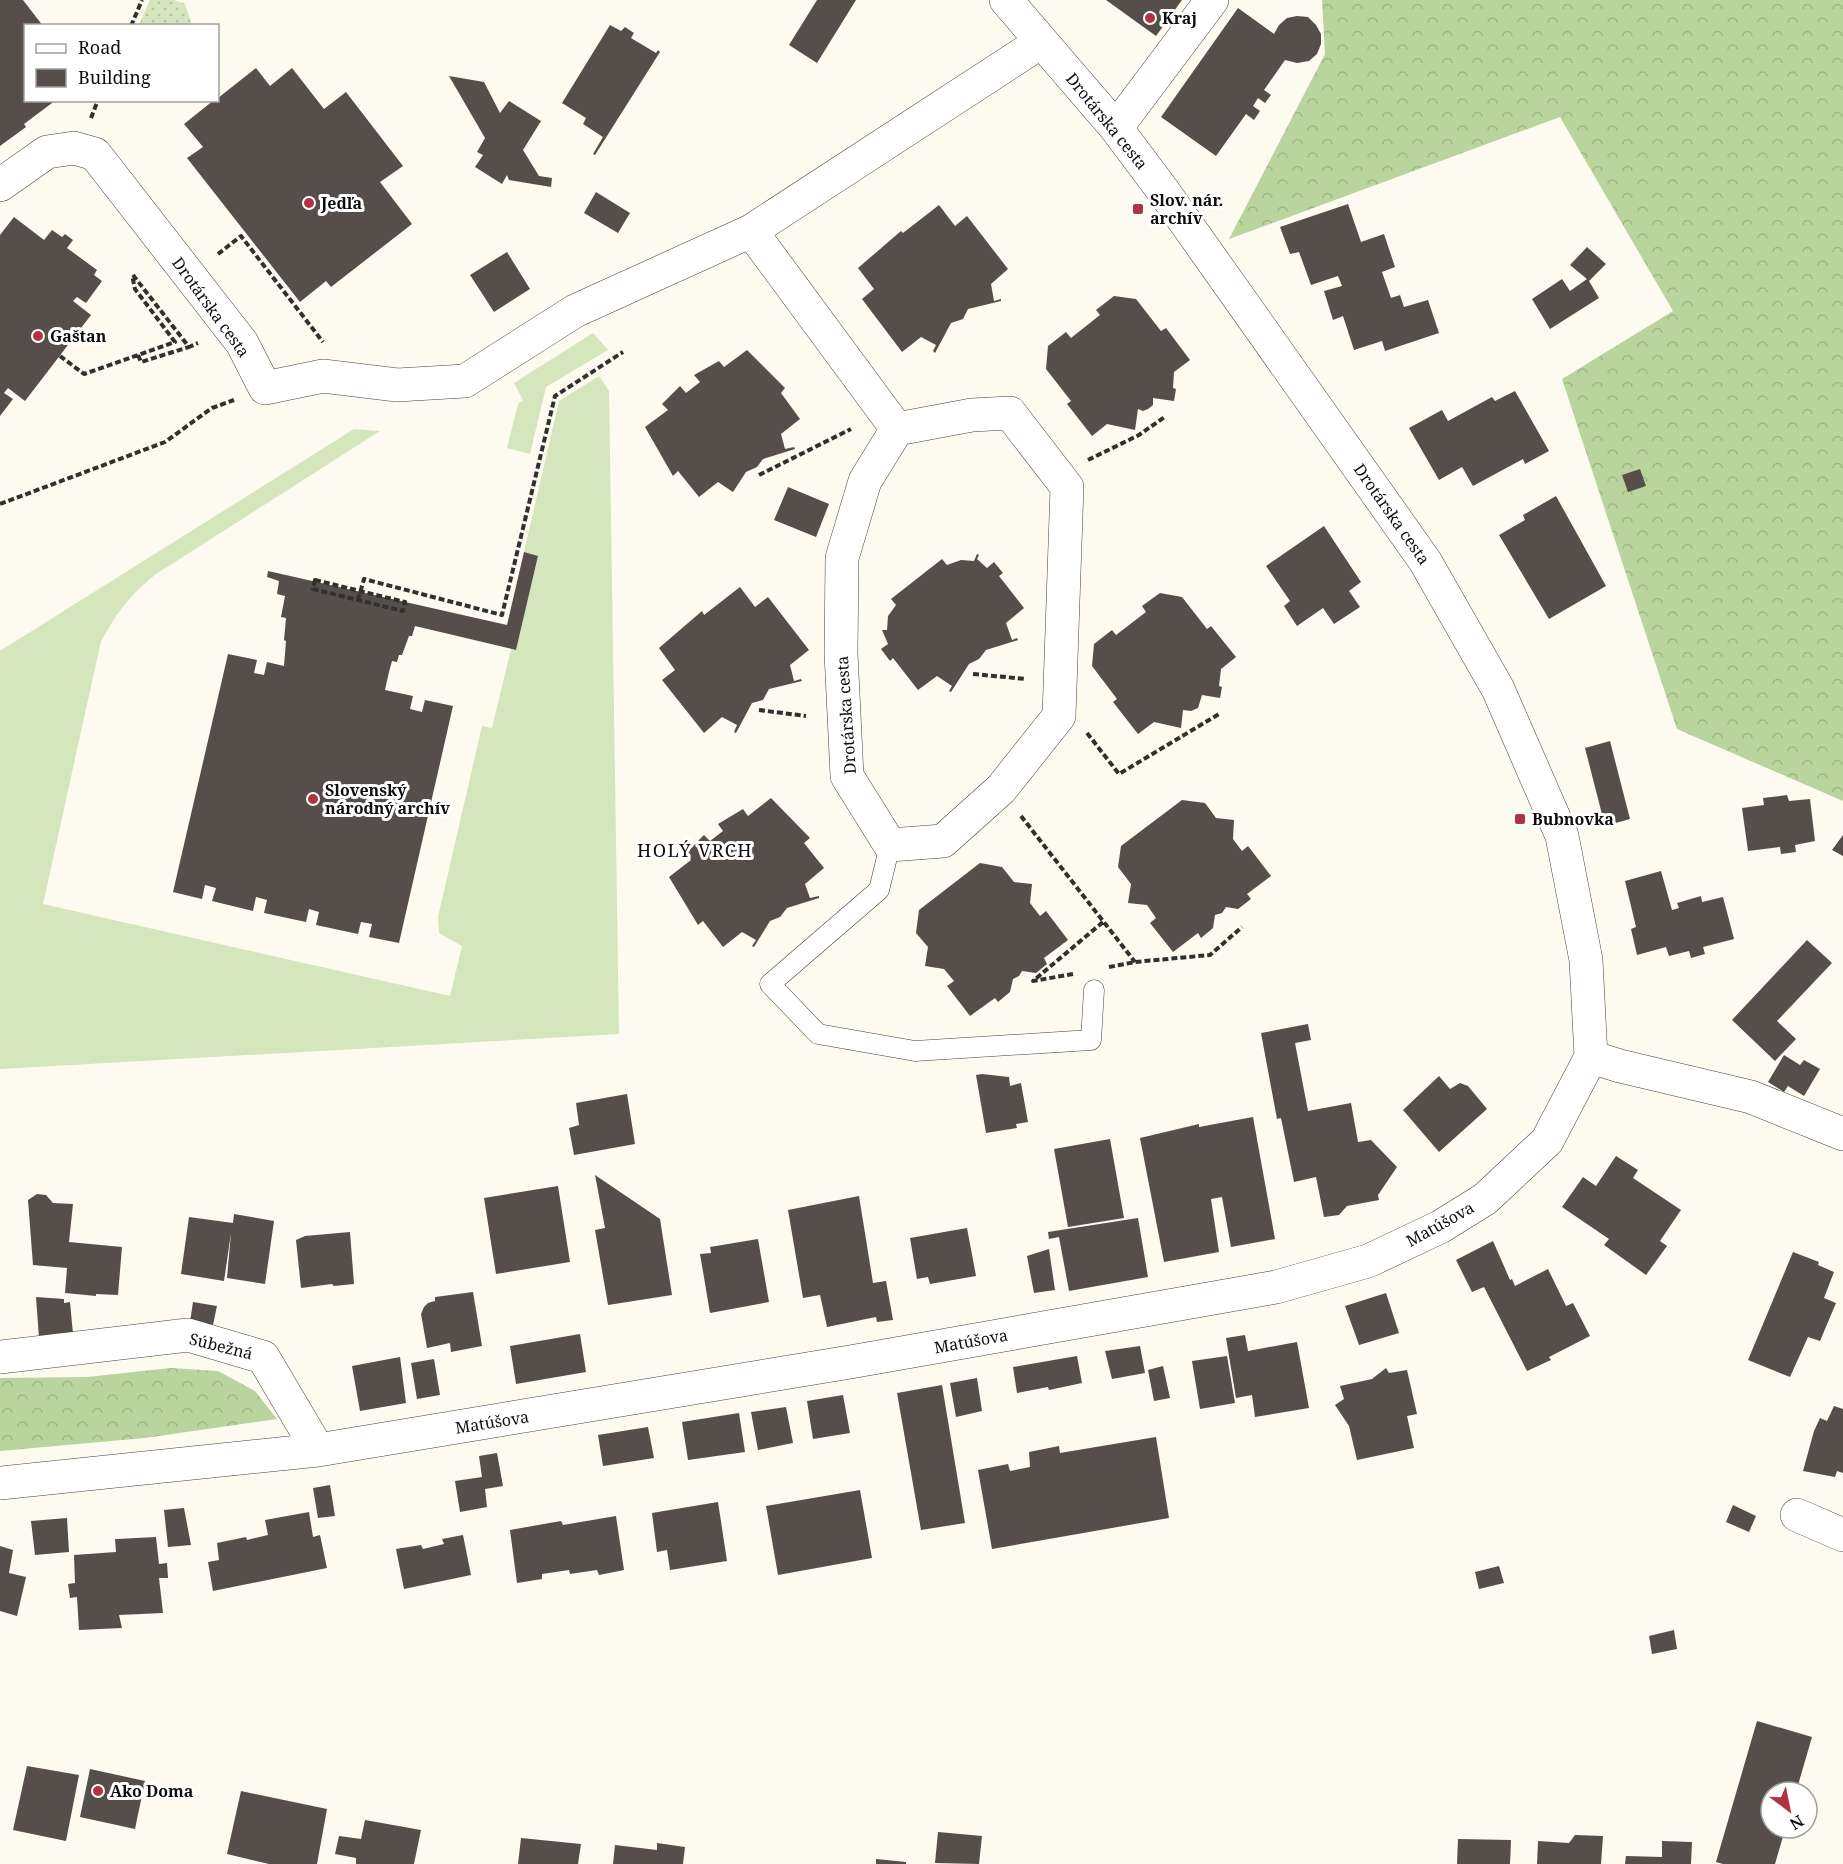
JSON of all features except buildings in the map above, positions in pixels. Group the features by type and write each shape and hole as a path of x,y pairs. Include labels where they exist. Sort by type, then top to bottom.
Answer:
{"street":[{"name":"Drotárska cesta","path":"1006,0 1116,128 1164,192 1425,561 1498,689 1562,836 1586,960 1591,1057"},
{"path":"1116,128 1212,0"},
{"path":"265,388 323,376 397,385 465,381 575,311 751,231 1041,42"},
{"name":"Drotárska cesta","path":"0,185 47,152 74,148 95,154 242,343 265,388"},
{"path":"751,231 897,429 972,415 1010,413 1067,487 1059,716 1001,789 943,841 890,845"},
{"name":"Drotárska cesta","path":"890,845 847,776 841,653 842,558 865,481 897,429"},
{"path":"1591,1057 1751,1097 1843,1134"},
{"name":"Matúšova","path":"0,1483 318,1450 1157,1310 1276,1287 1368,1261 1440,1227 1485,1199 1547,1142 1591,1057"},
{"name":"Súbežná","path":"0,1357 188,1335 262,1356 318,1450"},
{"path":"1797,1515 1843,1535"}],"lane":[{"path":"890,845 879,890 770,984 818,1034 915,1051 1091,1040 1094,990"}],"path":[{"path":"132,24 142,0"},
{"path":"88,124 97,102"},
{"path":"217,255 242,236 324,342"},
{"path":"60,356 84,374 175,342 135,289 132,275 189,346"},
{"path":"138,355 141,362 199,342"},
{"path":"358,600 364,579 502,615 555,396 623,352"},
{"path":"0,504 165,442 212,408 265,388"},
{"path":"1080,464 1139,435 1166,416"},
{"path":"759,475 851,429"},
{"path":"315,580 405,602 403,611 358,600 313,589 315,580"},
{"path":"973,674 1029,680"},
{"path":"759,710 806,716"},
{"path":"1086,731 1119,774 1219,714"},
{"path":"1019,814 1135,962"},
{"path":"1078,973 1033,981 1103,922"},
{"path":"1101,968 1135,962 1210,955 1242,927"}],"green space":[{"path":"150,0 174,0 185,4 192,24 139,24"},
{"path":"1322,0 1843,0 1843,801 1677,729 1562,379 1673,311 1560,117 1229,239 1325,54"},
{"path":"593,333 608,350 546,387 530,454 507,448 518,404 523,400 514,383"},
{"path":"599,376 609,391 619,1034 0,1069 0,651 354,429 380,431 156,574 131,597 113,621 101,641 43,904 450,996 462,946 439,933 438,917 482,726 492,728 511,649 516,650 538,557 524,552 559,401"},
{"path":"171,1368 218,1371 255,1391 277,1419 145,1438 0,1451 0,1378 87,1377"}],"place":[{"name":"Kraj","path":"1150,18"},
{"name":"Jedľa","path":"309,203"},
{"name":"Slov. nár. archív","path":"1138,209"},
{"name":"Gaštan","path":"38,336"},
{"name":"Slovenský národný archív","path":"313,799"},
{"name":"Bubnovka","path":"1520,819"},
{"name":"Ako Doma","path":"98,1791"}],"district":[{"name":"HOLÝ VRCH","path":"695,850"}]}
